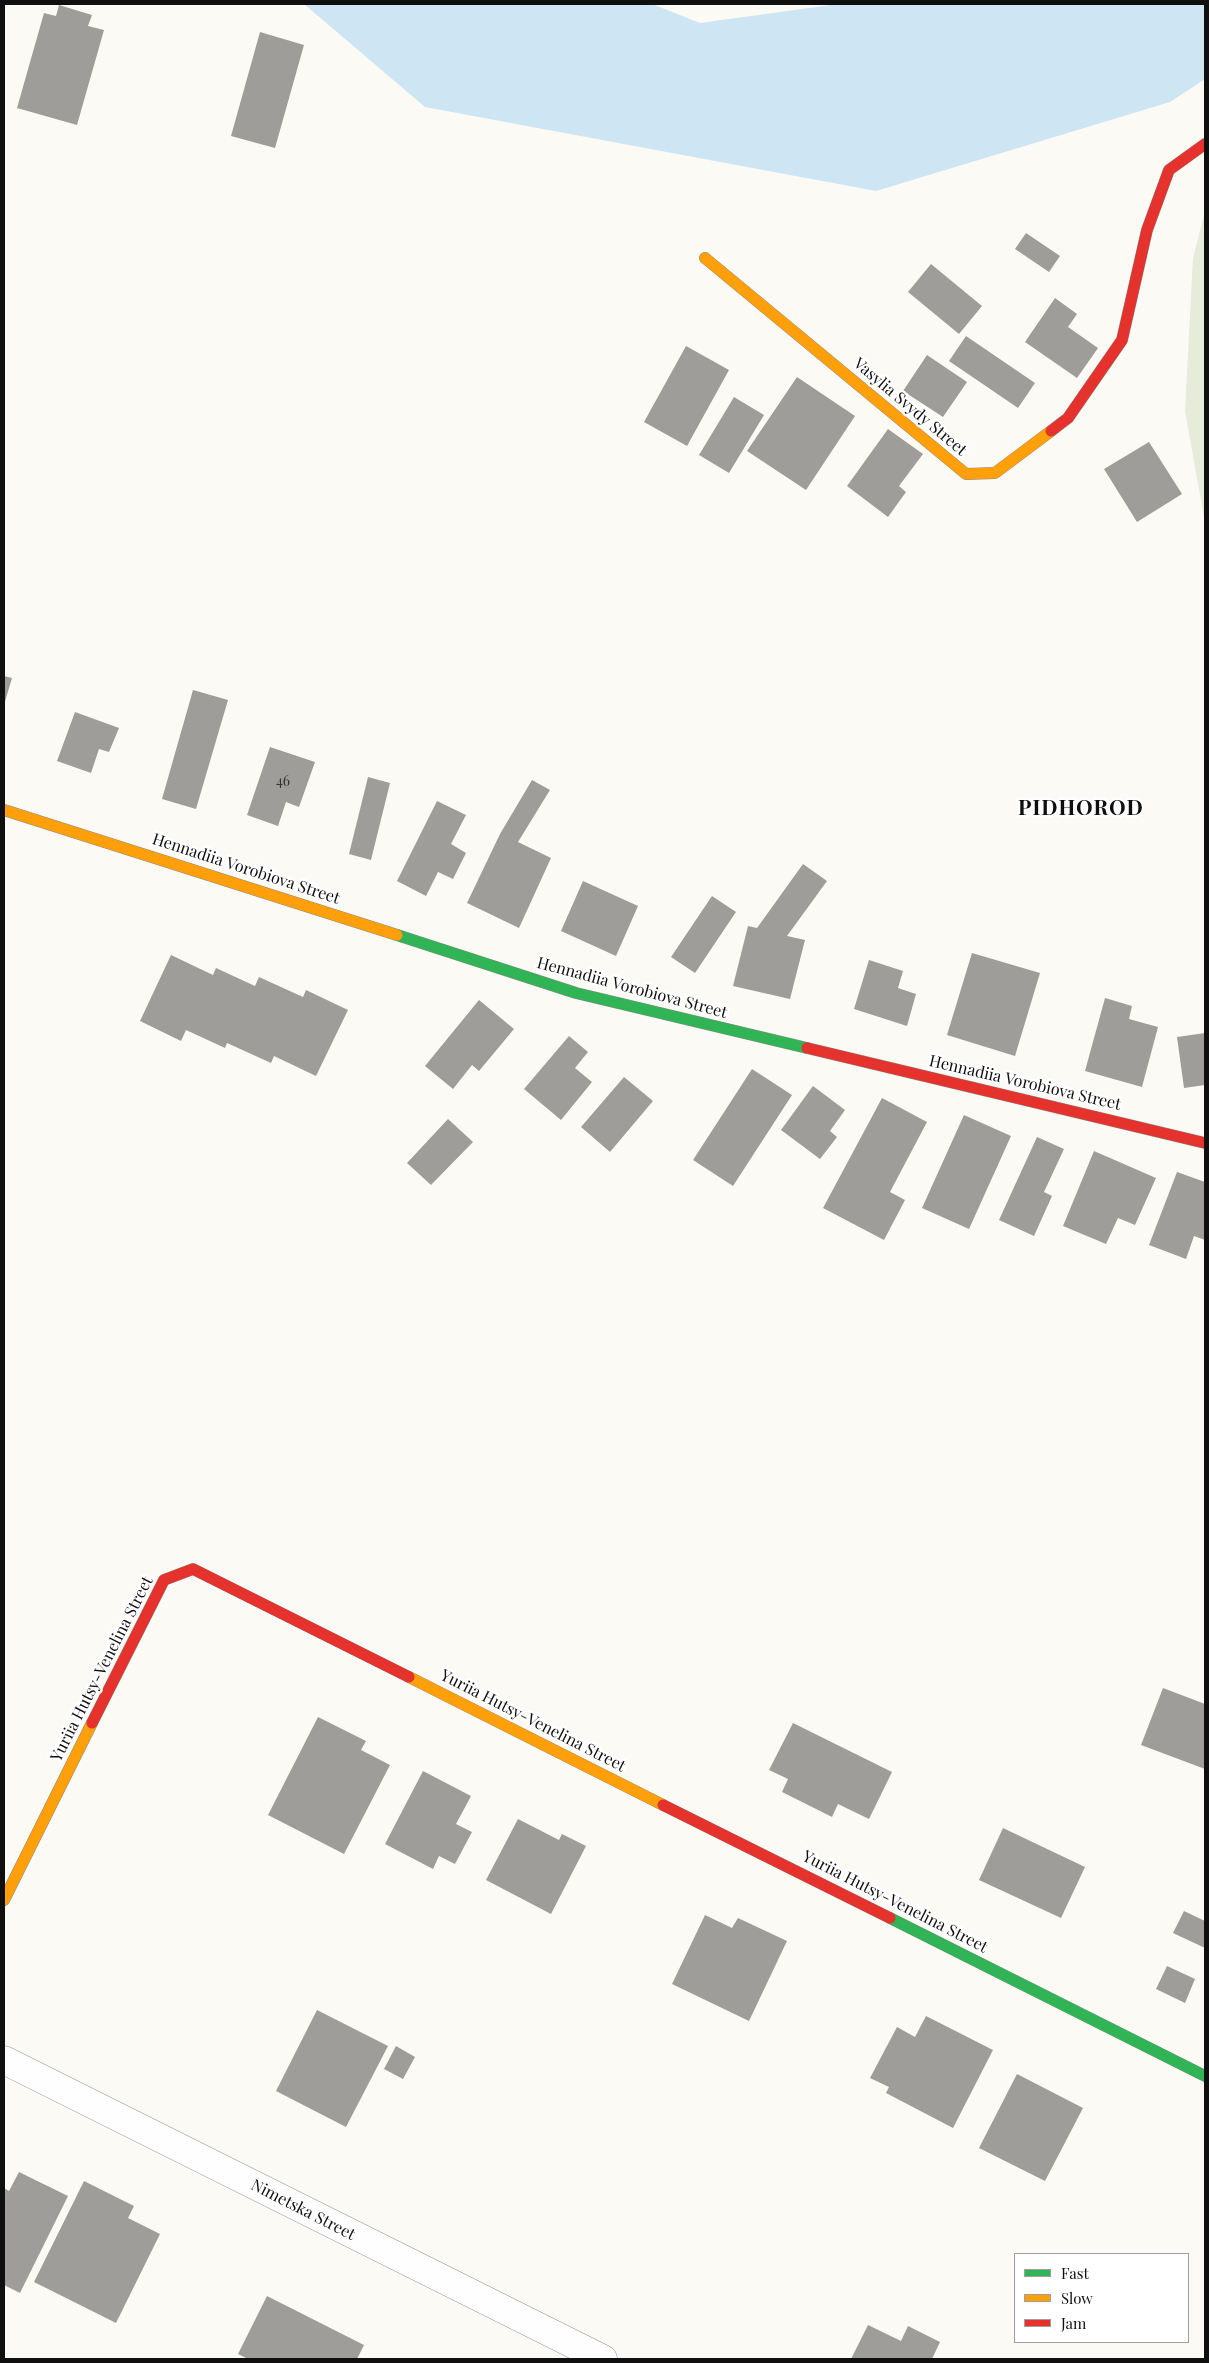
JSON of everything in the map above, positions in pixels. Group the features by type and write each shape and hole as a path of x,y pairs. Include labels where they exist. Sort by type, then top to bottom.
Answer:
{"street":[{"name":"Vasylia Svydy Street","path":"705,258 966,474 995,473 1068,418 1122,340 1146,230 1169,170 1205,144"},
{"name":"Hennadiia Vorobiova Street","path":"4,810 576,993 1205,1143"},
{"name":"Yuriia Hutsy-Venelina Street","path":"4,1900 164,1580 194,1569 1205,2076"},
{"name":"Nimetska Street","path":"4,2060 603,2359"}],"green space":[{"path":"1205,211 1205,523 1185,411 1193,258"}],"water":[{"path":"304,4 652,4 700,23 838,4 1205,4 1205,79 1170,102 876,191 425,107"}],"building":[{"path":"59,5 92,15 88,26 104,30 77,125 17,108 44,13 56,16"},
{"path":"260,32 304,45 275,148 231,136"},
{"path":"1026,233 1060,256 1049,272 1015,249"},
{"path":"931,264 982,306 959,334 908,292"},
{"path":"1055,298 1077,314 1068,327 1098,348 1077,378 1025,342"},
{"path":"966,336 1035,383 1018,408 949,361"},
{"path":"686,346 729,370 687,446 644,422"},
{"path":"927,355 967,382 943,417 903,391"},
{"path":"797,377 855,416 806,490 747,451"},
{"path":"734,397 764,415 729,473 699,455"},
{"path":"888,429 923,454 899,486 906,492 888,517 847,486"},
{"path":"1149,442 1182,494 1137,522 1104,469"},
{"path":"4,676 12,678 4,705"},
{"path":"193,690 228,700 196,809 162,799"},
{"path":"75,712 119,728 109,752 99,749 91,773 57,761"},
{"path":"270,747 315,762 299,807 286,802 278,826 247,815"},
{"path":"368,777 390,783 371,860 349,854"},
{"path":"532,780 550,790 518,842 551,858 519,928 467,903 500,834"},
{"path":"437,801 466,815 451,844 466,853 453,879 438,872 426,896 397,881"},
{"path":"803,864 827,881 787,936 805,940 790,999 733,986 748,926 757,928"},
{"path":"583,881 638,906 616,956 561,931"},
{"path":"712,896 736,912 695,973 671,957"},
{"path":"972,953 1040,973 1015,1056 947,1035"},
{"path":"171,955 213,975 216,968 255,986 259,977 303,997 306,990 348,1010 316,1076 274,1056 271,1063 227,1043 225,1048 186,1030 181,1041 140,1021"},
{"path":"869,960 903,971 898,988 916,994 907,1026 854,1009"},
{"path":"1105,998 1132,1006 1129,1019 1158,1027 1142,1087 1085,1071"},
{"path":"479,1000 514,1029 479,1071 472,1065 453,1089 425,1066"},
{"path":"1205,1033 1205,1085 1184,1088 1177,1037"},
{"path":"569,1036 588,1052 575,1068 592,1082 561,1120 524,1089"},
{"path":"752,1069 792,1095 733,1186 693,1160"},
{"path":"624,1077 653,1101 610,1152 581,1127"},
{"path":"813,1086 845,1110 830,1131 837,1137 820,1159 781,1130"},
{"path":"882,1098 927,1122 890,1192 905,1200 884,1240 823,1208"},
{"path":"964,1115 1011,1136 969,1229 922,1208"},
{"path":"448,1119 473,1142 431,1185 407,1163"},
{"path":"1037,1137 1064,1149 1044,1192 1052,1196 1034,1236 999,1220"},
{"path":"1094,1151 1156,1178 1135,1225 1118,1218 1106,1244 1063,1226"},
{"path":"1177,1172 1205,1182 1205,1240 1194,1236 1186,1259 1149,1245"},
{"path":"1163,1688 1205,1704 1205,1769 1141,1745"},
{"path":"318,1717 366,1741 361,1750 390,1765 344,1854 268,1815"},
{"path":"793,1723 892,1772 869,1819 838,1804 832,1817 782,1792 788,1779 769,1770"},
{"path":"423,1771 471,1796 456,1824 472,1832 455,1864 439,1856 433,1869 385,1844"},
{"path":"518,1819 559,1840 562,1834 586,1846 551,1914 486,1880"},
{"path":"1003,1828 1085,1867 1061,1918 979,1880"},
{"path":"1184,1911 1205,1921 1205,1948 1173,1933"},
{"path":"705,1915 732,1928 738,1918 787,1941 749,2021 672,1984"},
{"path":"1167,1966 1195,1979 1185,2003 1156,1989"},
{"path":"317,2010 388,2046 346,2127 276,2091"},
{"path":"926,2016 993,2050 953,2128 886,2093 889,2087 870,2078 897,2027 915,2037"},
{"path":"396,2046 415,2057 403,2079 384,2069"},
{"path":"1017,2074 1083,2108 1045,2181 979,2148"},
{"path":"19,2172 68,2196 20,2293 4,2285 4,2188 9,2191"},
{"path":"84,2181 134,2206 128,2218 160,2234 116,2323 34,2282"},
{"path":"267,2296 364,2345 357,2359 248,2359 238,2354"},
{"path":"868,2325 901,2341 908,2326 940,2342 932,2359 851,2359"}],"traffic: fast":[{"path":"397,935 576,993 807,1048"},
{"path":"890,1918 1205,2076"}],"traffic: slow":[{"path":"705,258 966,474 995,473 1051,431"},
{"path":"4,810 397,935"},
{"path":"409,1677 663,1805"},
{"path":"4,1900 92,1723"}],"traffic: jam":[{"path":"1051,431 1068,418 1122,340 1147,230 1169,170 1205,144"},
{"path":"807,1048 1205,1143"},
{"path":"92,1723 164,1580 193,1569 409,1677"},
{"path":"663,1805 890,1918"}],"district":[{"name":"PIDHOROD","path":"1081,808"}]}
